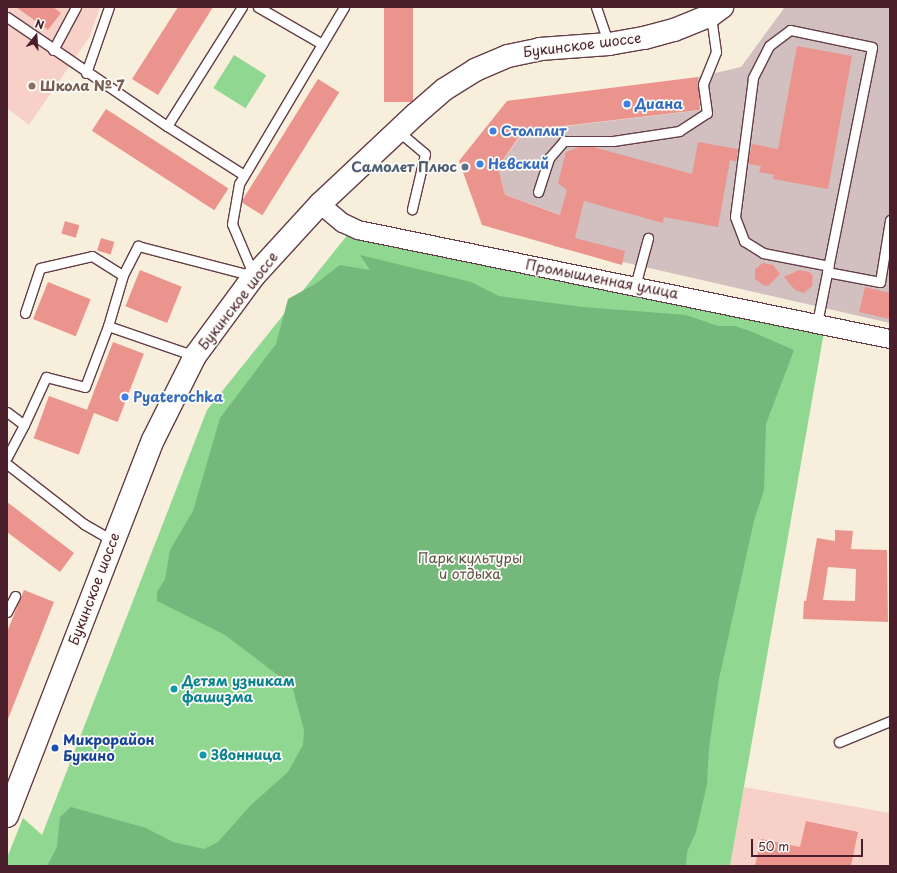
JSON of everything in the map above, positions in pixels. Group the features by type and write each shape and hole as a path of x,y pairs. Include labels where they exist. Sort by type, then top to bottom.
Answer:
{"main road":[{"name":"Букинское шоссе","path":"8,808 154,440 195,356 254,276 320,204 398,131 445,89 475,70 508,56 540,49 609,44 652,36 717,11"}],"street":[{"name":"Промышленная улица","path":"320,204 343,223 358,230 890,339"}],"lane":[{"path":"53,50 76,7"},
{"path":"86,73 110,7"},
{"path":"167,126 242,7"},
{"path":"258,7 322,44"},
{"path":"254,276 232,224 239,184 344,7"},
{"path":"596,7 609,44"},
{"path":"538,192 549,158 564,141 613,141 679,131 707,113 703,84 716,52 717,11"},
{"path":"7,17 86,73 244,175"},
{"path":"817,323 828,269 872,47 790,30 769,46 753,78 735,217 744,241 763,253 828,269 880,282 890,220"},
{"path":"398,131 425,154 412,209"},
{"path":"635,286 648,238"},
{"path":"7,456 24,425 46,377 84,388 108,326 124,275 138,246 254,276"},
{"path":"25,314 40,268 92,256 124,275"},
{"path":"108,326 195,356"},
{"path":"7,412 24,425"},
{"path":"7,464 84,524 113,541"},
{"path":"7,612 15,596"},
{"path":"839,742 890,721"}],"shaded area":[{"name":"Школа № 7","path":"7,7 100,7 90,36 29,125 7,108"},
{"path":"785,7 890,7 890,323 553,246 558,214 505,195 498,167 524,131 702,110 698,77 741,67"},
{"path":"744,787 890,813 890,866 730,866"}],"green space":[{"path":"234,55 266,75 246,108 213,88"},
{"name":"Парк культуры и отдыха","path":"349,233 824,332 730,866 7,866 7,858 23,818 42,835 207,410"},
{"name":"Парк культуры и отдыха","path":"360,255 471,282 499,296 583,307 686,315 718,326 735,326 794,350 766,424 764,490 754,521 719,679 709,748 707,784 696,832 687,852 686,866 47,866 57,847 60,817 71,807 146,828 173,842 204,849 218,842 251,805 288,772 303,745 304,730 292,686 225,635 157,601 157,592 165,579 170,550 193,511 220,418 276,344 288,299 315,284 340,265 370,270"}],"building":[{"path":"16,7 53,7 61,13 48,30"},
{"path":"178,7 213,7 158,95 132,79"},
{"path":"384,7 413,7 413,102 384,102"},
{"path":"797,46 852,56 828,189 773,179 774,175 759,172 761,166 748,164 752,144 778,149"},
{"path":"698,77 700,110 512,132 521,134 498,167 505,195 560,215 567,190 558,183 566,152 579,147 593,147 692,174 698,142 738,149 736,162 730,160 718,227 664,217 663,223 584,201 575,238 625,251 622,265 482,225 459,161 507,101"},
{"path":"318,79 339,92 262,215 241,202"},
{"path":"106,109 228,189 214,210 92,131"},
{"path":"65,221 79,225 76,238 61,233"},
{"path":"101,238 114,242 111,255 97,250"},
{"path":"763,263 773,265 780,274 768,286 763,285 755,279 755,269"},
{"path":"140,270 182,287 167,323 125,306"},
{"path":"799,270 809,272 813,276 812,286 804,293 795,290 784,277"},
{"path":"48,282 91,299 76,336 33,319"},
{"path":"865,287 890,293 890,319 859,312"},
{"path":"113,342 144,354 118,422 87,410"},
{"path":"49,396 94,412 79,455 34,438"},
{"path":"7,502 74,553 60,572 7,532"},
{"path":"835,530 853,531 851,549 887,550 888,622 803,619 804,601 806,601 817,538 835,541","holes":["828,567 856,569 855,601 823,600"]},
{"path":"24,590 54,602 8,719 7,632"},
{"path":"806,821 858,832 851,866 755,866 761,839 800,847"}],"place":[{"name":"Школа № 7","path":"32,86"},
{"name":"Диана","path":"627,104"},
{"name":"Столплит","path":"493,131"},
{"name":"Невский","path":"480,164"},
{"name":"Самолет Плюс","path":"465,167"},
{"name":"Pyaterochka","path":"125,397"},
{"name":"Детям узникам фашизма","path":"174,689"},
{"name":"Микрорайон Букино","path":"55,748"},
{"name":"Звонница","path":"203,755"}]}
